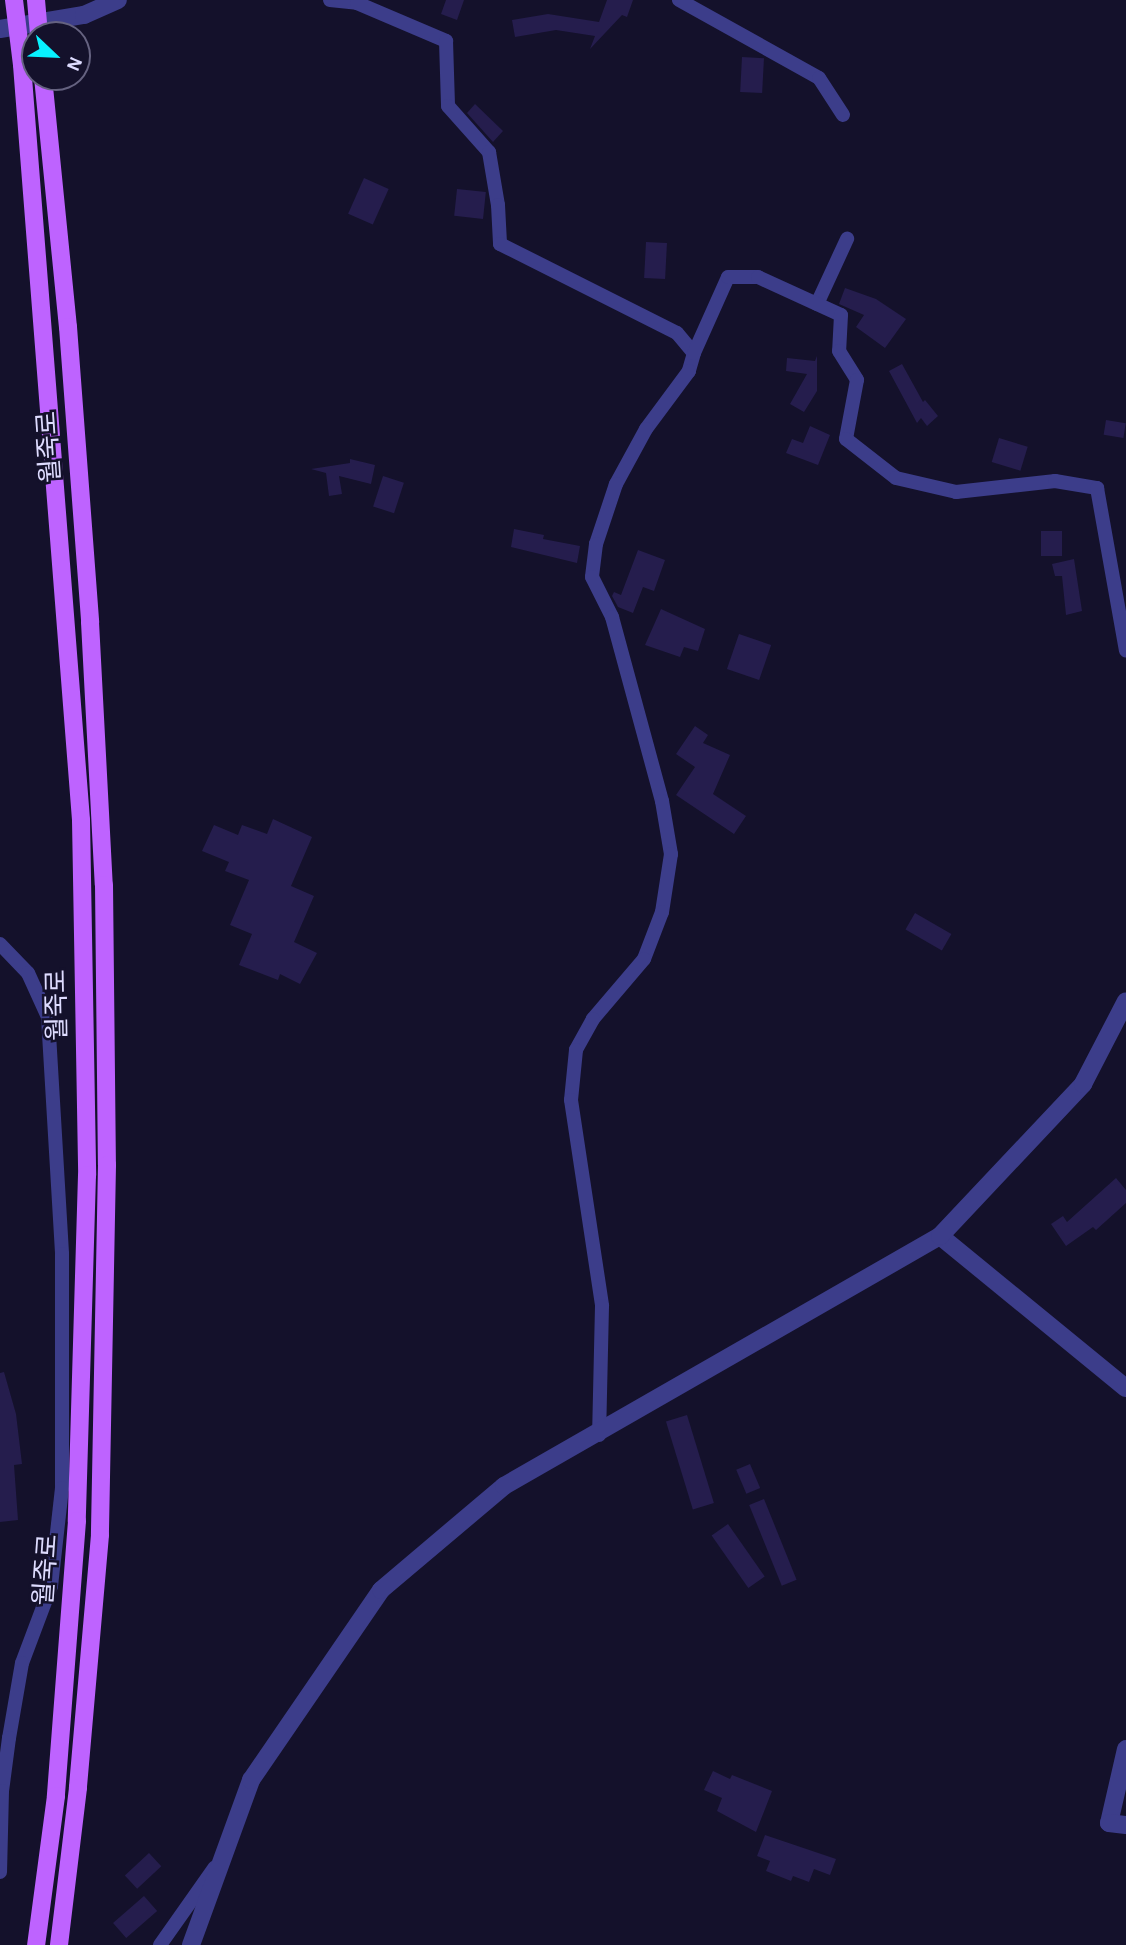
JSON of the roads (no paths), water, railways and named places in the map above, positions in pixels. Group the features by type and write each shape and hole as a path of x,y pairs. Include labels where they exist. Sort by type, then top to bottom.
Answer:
{"main road":[{"name":"월죽로","path":"13,0 22,65 81,820 87,1175 77,1521 56,1796 36,1945"},
{"path":"36,0 38,21"},
{"name":"월죽로","path":"44,91 68,327 90,622 104,885 107,1165 100,1535 78,1788 59,1945"}],"street":[{"path":"0,29 84,15 118,0"},
{"path":"330,0 357,4 446,41 447,106 489,152 498,205 500,244 535,259 677,333 694,353"},
{"path":"679,0 819,78 843,115"},
{"path":"817,304 848,239"},
{"path":"598,1434 602,1306 571,1100 576,1050 593,1019 644,959 662,912 671,855 662,801 612,617 592,577 596,544 616,484 646,429 689,371 694,353 728,277 758,277 841,315 839,351 857,380 846,439 896,478 956,492 1055,481 1097,488 1126,650"},
{"path":"0,944 28,973 48,1017 62,1254 61,1500 51,1586 22,1663 9,1738 2,1791 0,1866"},
{"path":"191,1945 251,1780 381,1590 505,1486 940,1236 1083,1084 1126,1002"},
{"path":"940,1236 1126,1388"},
{"path":"1126,1749 1109,1824 1126,1825"},
{"path":"160,1945 225,1851"}]}
